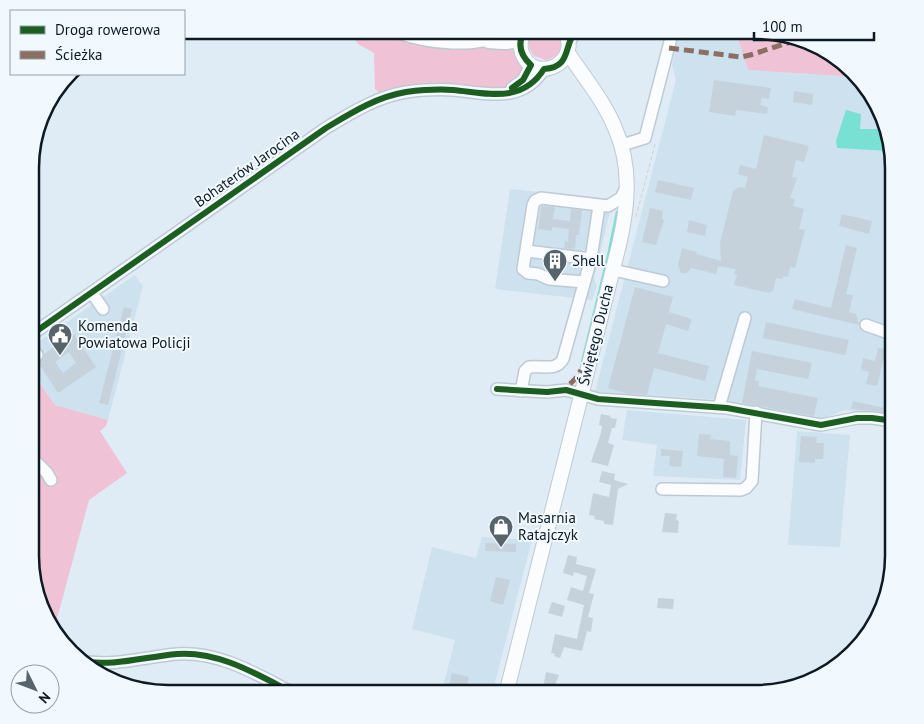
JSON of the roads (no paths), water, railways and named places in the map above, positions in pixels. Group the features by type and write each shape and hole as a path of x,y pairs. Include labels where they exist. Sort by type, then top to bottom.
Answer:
{"highway":[{"path":"434,39 507,41 518,39"}],"main road":[{"path":"521,39 522,54 543,67 564,58 569,39"},
{"name":"Świętego Ducha","path":"508,685 625,221 627,184 622,145 615,127 569,39"},
{"name":"Świętego Ducha","path":"543,67 576,78 597,95"}],"street":[{"path":"622,145 645,138 671,39"},
{"name":"Bohaterów Jarocina","path":"39,329 326,128 357,109 384,98 412,92 450,90 502,94 543,67"},
{"path":"583,284 572,280 549,279 538,274 526,272 523,268 535,201 541,198 608,206 617,202 627,184"},
{"path":"521,391 525,371 530,367 554,367 562,362 591,259 600,206"},
{"path":"526,251 591,259"},
{"path":"613,270 663,281"},
{"path":"92,293 103,309"},
{"path":"719,407 745,318"},
{"path":"866,325 885,332"},
{"path":"497,389 546,392 566,390 598,399 719,407 756,412 821,425 858,418 885,420"},
{"path":"662,489 741,490 746,488 752,481 756,412"},
{"path":"39,466 47,473 51,480"},
{"path":"98,664 118,663 178,654 202,655 222,659 277,685"}],"waterway":[{"path":"582,362 617,212"}],"place":[{"name":"Shell","path":"555,282"},
{"name":"Komenda Powiatowa Policji","path":"60,356"},
{"name":"Masarnia Ratajczyk","path":"501,548"}]}
